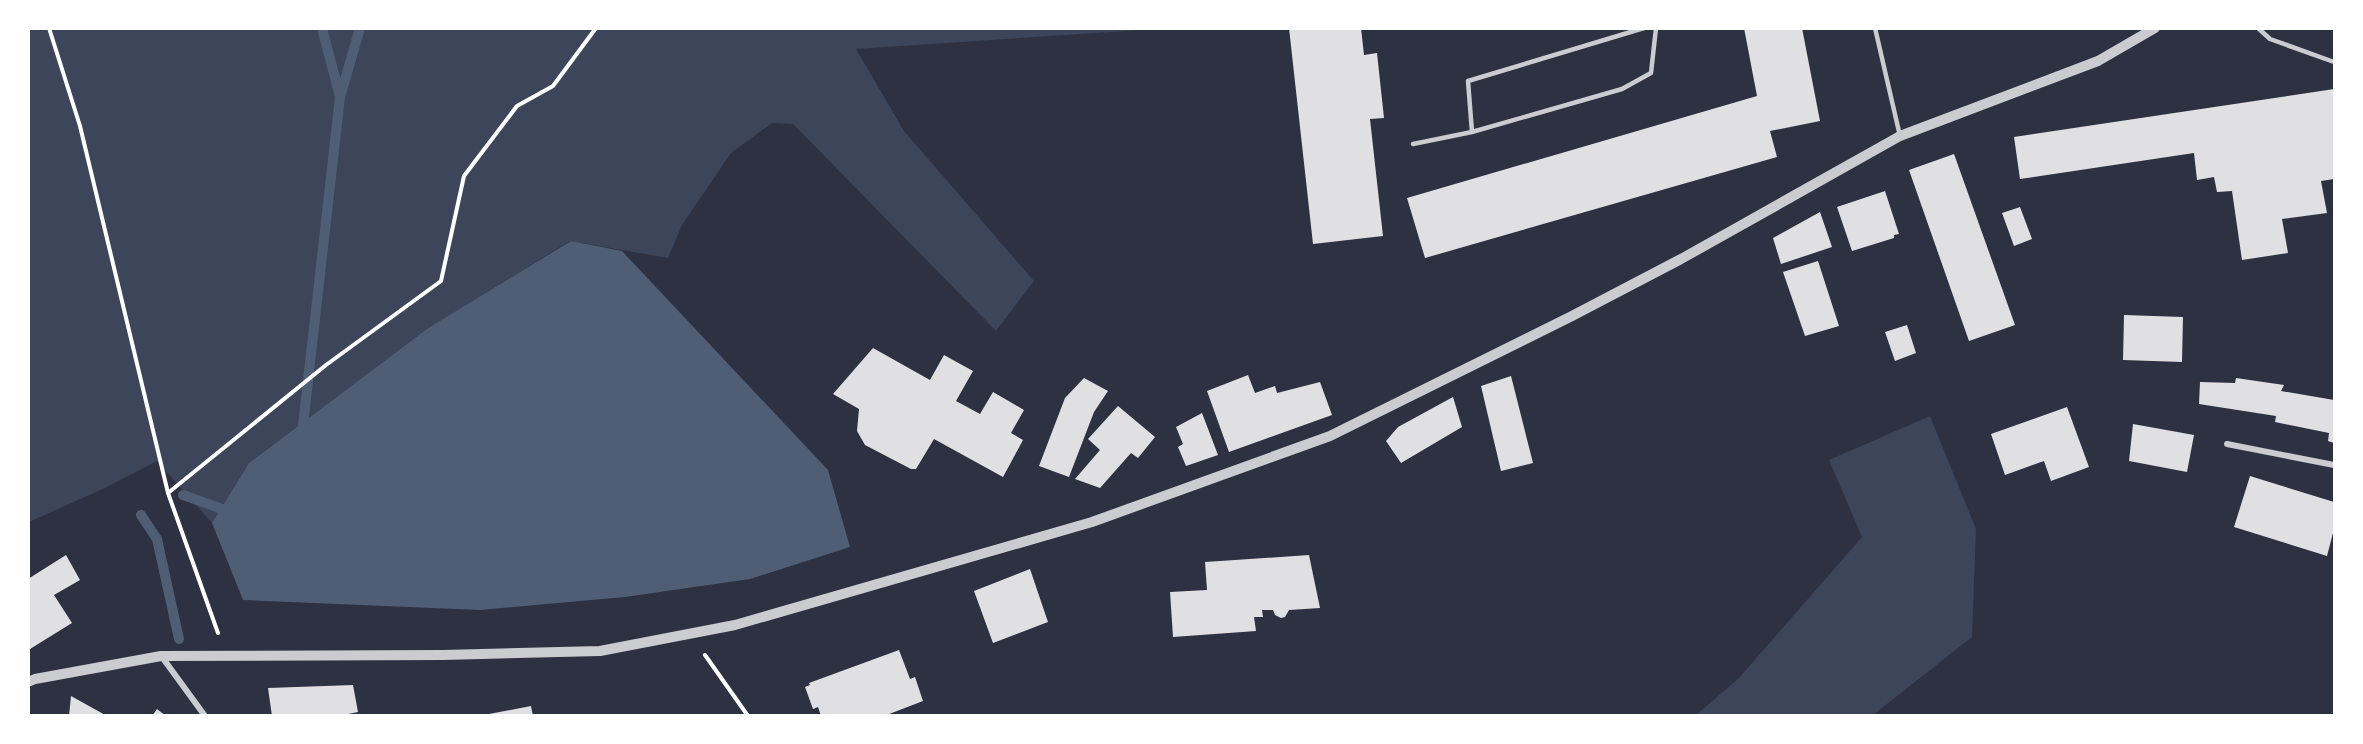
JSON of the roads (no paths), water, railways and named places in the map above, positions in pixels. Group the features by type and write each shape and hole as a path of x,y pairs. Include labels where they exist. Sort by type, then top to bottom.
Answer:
{"street":[{"path":"28,682 161,656 443,655 600,651 735,625 1092,522 1330,436 1582,311 1900,136 2098,61 2155,28"},
{"path":"2227,444 2334,465"},
{"path":"161,656 204,716"}],"lane":[{"path":"1472,132 1468,81 1644,28"},
{"path":"1413,144 1472,132 1622,89 1651,73 1656,28"},
{"path":"1875,28 1900,136"},
{"path":"2258,28 2270,39 2334,62"}],"waterway":[{"path":"322,28 340,97"},
{"path":"302,434 340,97 360,28"},
{"path":"183,495 225,510 233,507"},
{"path":"141,515 157,539 179,639"}]}
